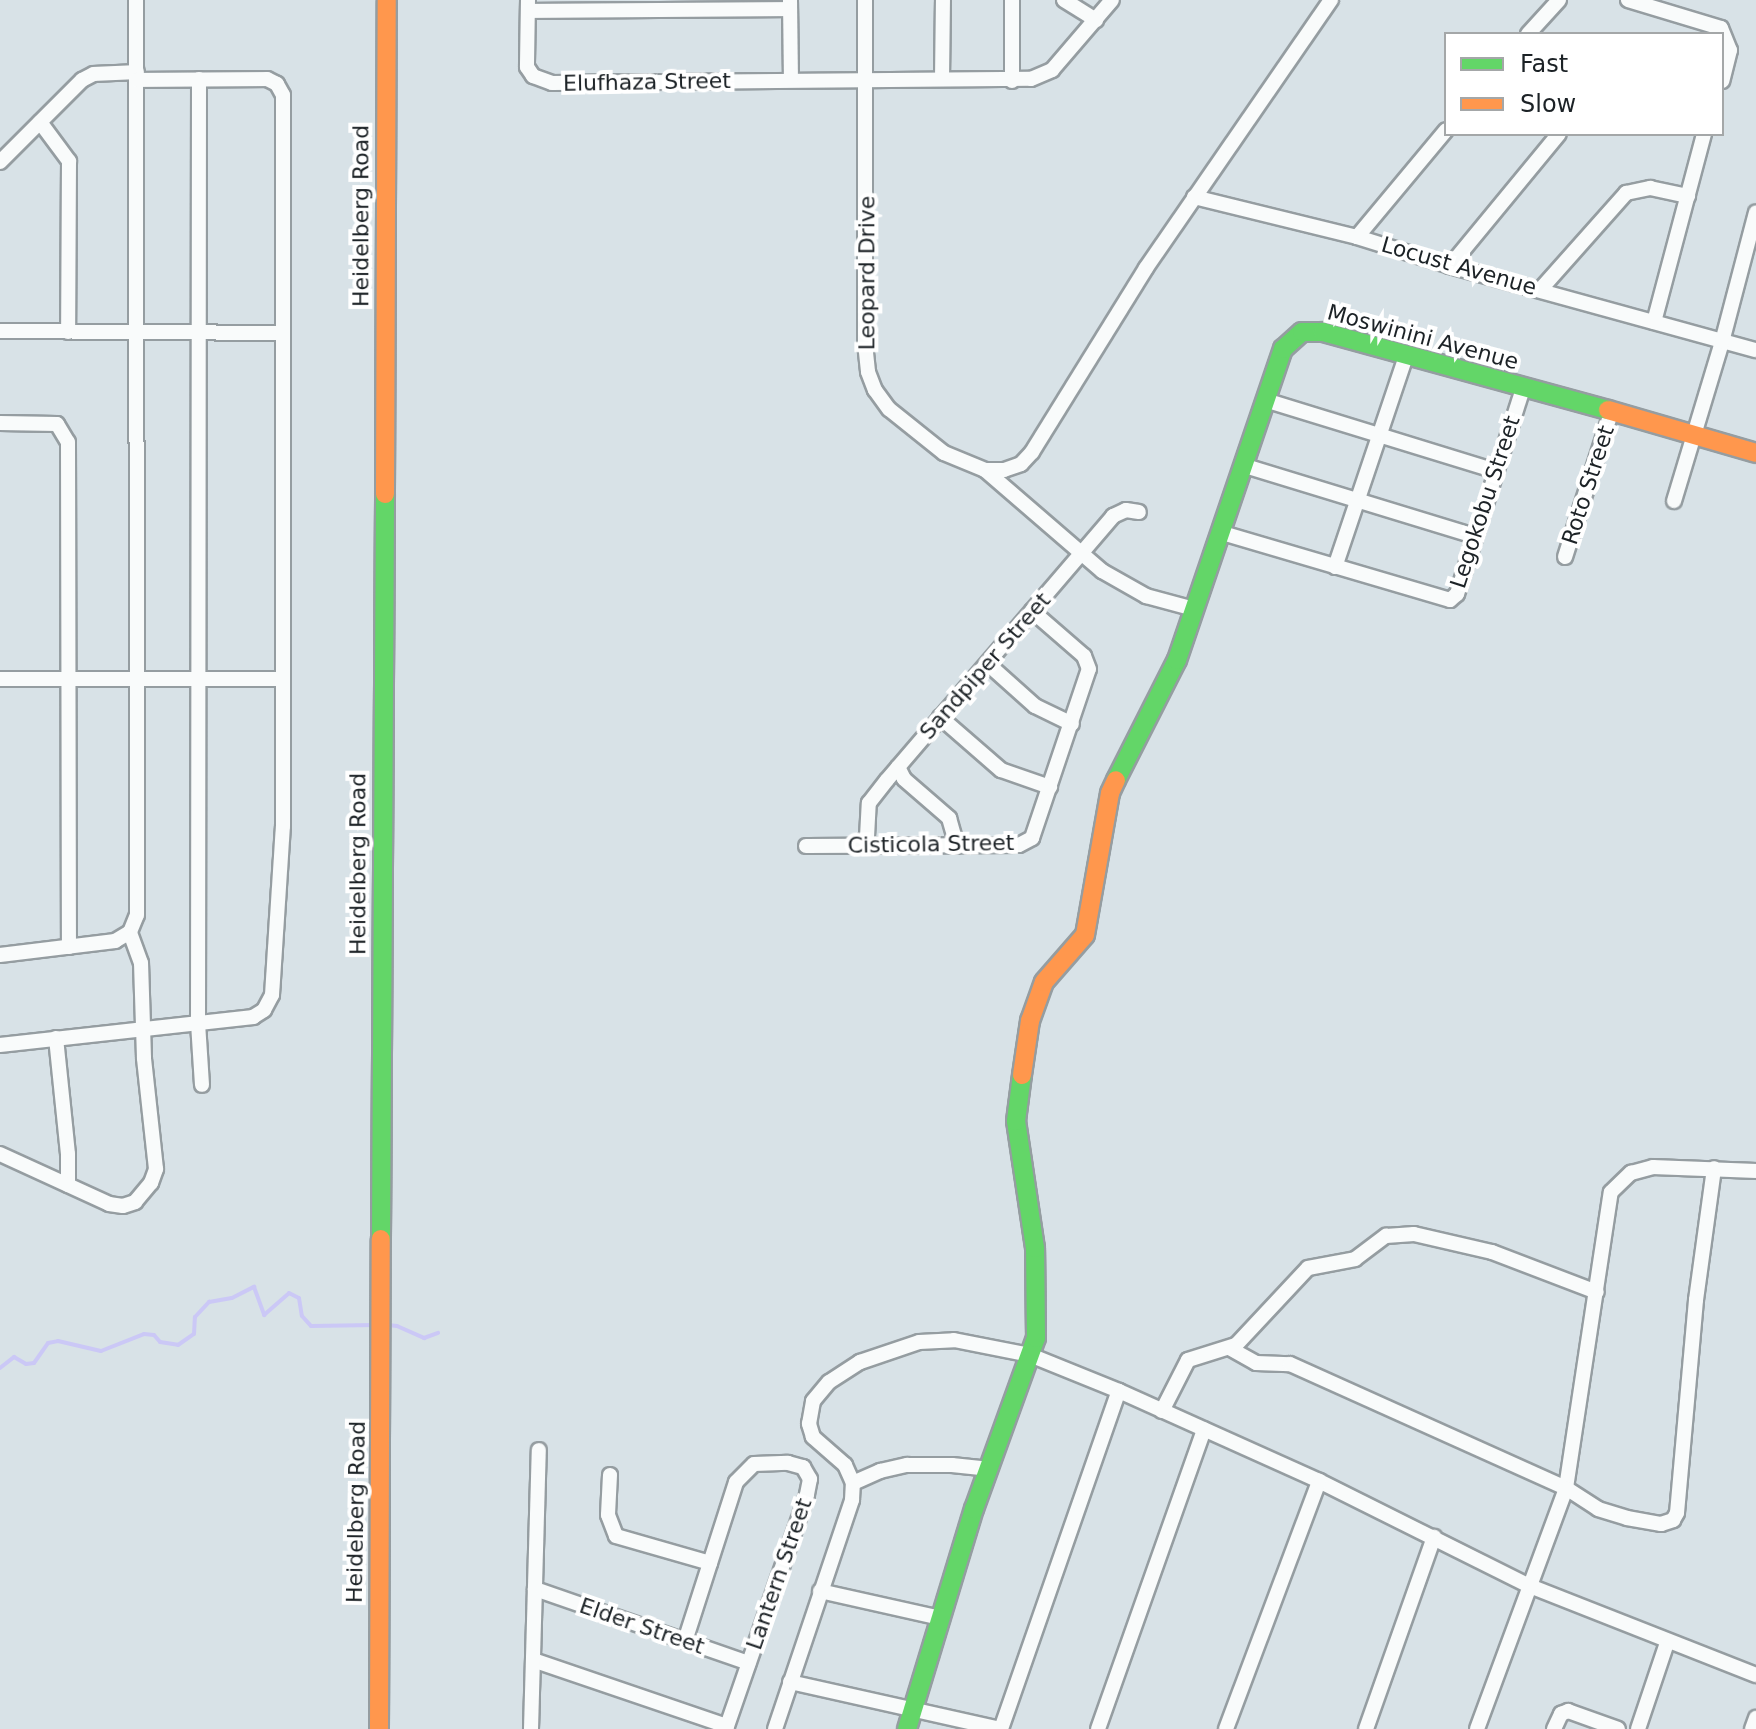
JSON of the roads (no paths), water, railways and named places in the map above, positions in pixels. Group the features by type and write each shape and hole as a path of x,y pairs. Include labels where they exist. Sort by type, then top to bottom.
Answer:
{"street":[{"path":"0,955 115,941 130,932 137,915 136,0"},
{"name":"Heidelberg Road","path":"379,1729 387,0"},
{"name":"Leopard Drive","path":"865,0 868,372 889,409 944,453 985,470 1082,555 1126,586 1194,609"},
{"path":"942,79 943,0"},
{"path":"1012,0 1012,81"},
{"path":"1064,0 1096,20"},
{"name":"Elufhaza Street","path":"528,6 527,67 540,81 1012,81 1031,79 1052,70 1112,0"},
{"path":"985,470 1013,467 1032,452 1090,356 1194,197 1331,0"},
{"path":"1530,32 1559,0"},
{"path":"1628,0 1721,28 1723,32"},
{"path":"528,6 790,4 791,80"},
{"path":"1724,35 1730,50 1724,73"},
{"path":"0,162 82,80 94,74 267,79 277,84 283,95 283,826 272,995 264,1010 253,1017 0,1045"},
{"path":"199,79 198,1023 202,1085"},
{"path":"40,122 69,161 68,332"},
{"path":"1357,237 1444,132"},
{"path":"1450,266 1557,136"},
{"path":"1654,322 1703,136"},
{"path":"1540,290 1626,193 1650,188 1688,196"},
{"name":"Locust Avenue","path":"1194,197 1357,237 1450,266 1756,350"},
{"path":"1674,501 1692,433 1722,342 1756,212"},
{"path":"0,331 283,333"},
{"name":"Moswinini Avenue","path":"910,1720 988,1469 1030,1355 1038,1324 1035,1248 1016,1121 1030,1021 1044,982 1085,935 1110,793 1168,681 1283,349 1302,332 1323,332 1756,453"},
{"path":"1219,532 1335,567 1406,356"},
{"name":"Legokobu Street","path":"1335,567 1436,598 1450,600 1457,594 1523,388"},
{"path":"1265,400 1496,471"},
{"name":"Roto Street","path":"1565,557 1611,413"},
{"path":"0,423 57,424 68,442 69,947"},
{"path":"1242,465 1474,536"},
{"name":"Sandpiper Street","path":"860,844 867,837 869,803 940,717 1113,516 1126,510 1139,512"},
{"name":"Cisticola Street","path":"806,846 1027,843 1036,832 1087,678 1087,662 1032,611"},
{"path":"988,664 1035,706 1072,724"},
{"path":"0,679 282,679"},
{"path":"940,717 1001,770 1050,787"},
{"path":"898,767 904,779 949,818 957,846"},
{"path":"0,1154 109,1204 123,1206 135,1202 151,1183 156,1169 143,1029 141,963 130,932"},
{"path":"56,1038 68,1154 68,1185"},
{"path":"1477,1729 1566,1488 1611,1192 1631,1173 1653,1167 1756,1171"},
{"path":"1231,1349 1256,1363 1290,1364 1566,1488 1598,1509 1661,1524 1673,1520 1677,1513 1696,1300 1714,1168"},
{"path":"1162,1411 1188,1360 1231,1349 1308,1268 1355,1259 1386,1236 1399,1233 1492,1252 1597,1292"},
{"path":"775,1729 846,1521 853,1483 836,1455 813,1437 809,1424 813,1401 829,1382 860,1362 919,1342 954,1340 1030,1355 1119,1391 1319,1481 1530,1586 1667,1643 1756,1675"},
{"path":"790,1682 910,1720 1001,1729 1119,1391"},
{"path":"1098,1729 1204,1429"},
{"path":"531,1729 539,1450"},
{"name":"Lantern Street","path":"685,1641 736,1482 754,1464 788,1463 803,1467 810,1479 807,1495 727,1728"},
{"path":"853,1483 880,1471 907,1465 943,1464 988,1469"},
{"path":"610,1475 608,1515 616,1536 710,1563"},
{"path":"1226,1729 1319,1481"},
{"path":"1366,1729 1434,1537"},
{"name":"Elder Street","path":"535,1589 749,1663"},
{"path":"820,1591 941,1618"},
{"path":"1638,1729 1667,1643"},
{"path":"533,1660 727,1728"},
{"path":"1554,1729 1561,1714 1574,1711 1618,1729"},
{"path":"1752,1729 1756,1718"}],"waterway":[{"path":"0,1368 14,1357 26,1364 34,1363 48,1343 58,1341 101,1351 144,1334 154,1335 160,1342 178,1345 194,1334 195,1317 209,1302 232,1298 254,1287 264,1315 289,1293 299,1298 302,1316 311,1326 375,1325"},
{"path":"388,1325 424,1338 438,1333"}]}
